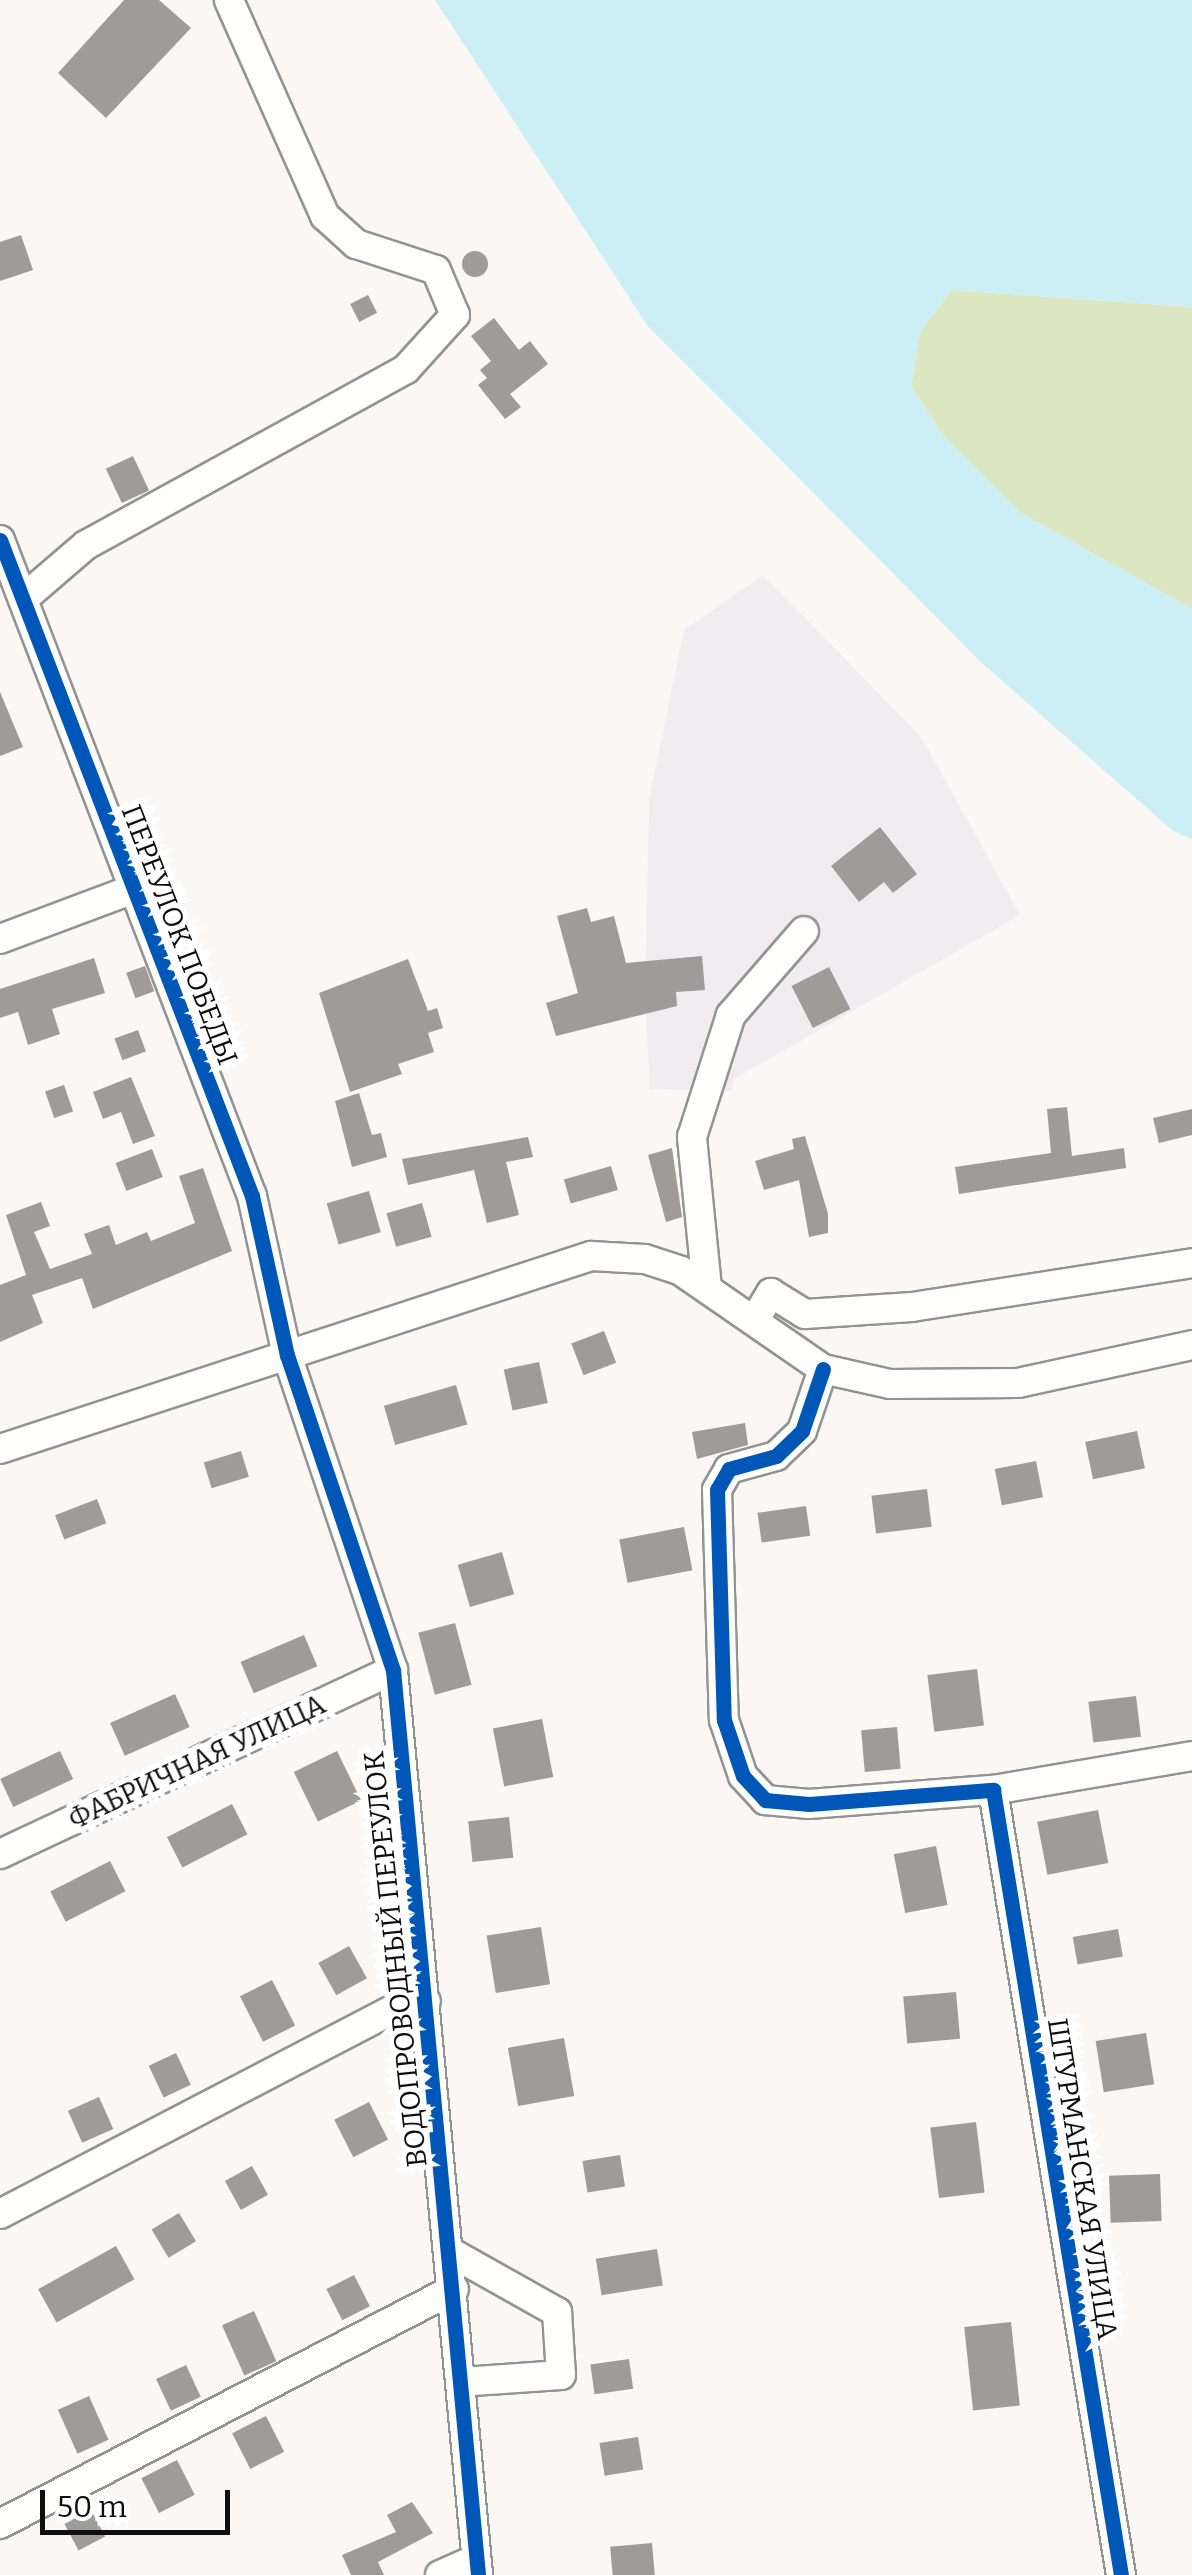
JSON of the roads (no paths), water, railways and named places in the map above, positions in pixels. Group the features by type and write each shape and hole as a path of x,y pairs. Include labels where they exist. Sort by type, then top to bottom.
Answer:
{"street":[{"path":"23,599 86,545 406,368 454,315 436,270 356,244 326,216 228,0"},
{"name":"ПЕРЕУЛОК ПОБЕДЫ","path":"0,540 252,1196 287,1354"},
{"path":"0,939 134,889"},
{"path":"707,1288 692,1137 731,1015 804,932"},
{"path":"0,1449 591,1256 645,1258 707,1288 822,1369 890,1384 1018,1383 1192,1345"},
{"path":"754,1321 770,1294 804,1314 912,1307 1192,1262"},
{"name":"ВОДОПРОВОДНЫЙ ПЕРЕУЛОК","path":"287,1354 393,1670 414,2002 450,2252 477,2567"},
{"path":"822,1369 802,1431 776,1456 729,1469 717,1490 724,1720 743,1776 765,1800 809,1804 993,1790 1192,1756"},
{"name":"ФАБРИЧНАЯ УЛИЦА","path":"0,1854 393,1670"},
{"name":"ШТУРМАНСКАЯ УЛИЦА","path":"993,1790 1122,2575"},
{"path":"0,2214 414,2002"},
{"path":"450,2252 556,2312 561,2375 462,2382"},
{"path":"0,2524 454,2289"},
{"path":"440,2575 477,2567"}],"water":[{"path":"435,0 1192,0 1192,307 951,290 920,332 911,386 942,434 1021,513 1192,609 1192,839 1173,831 982,663 647,325"}]}
